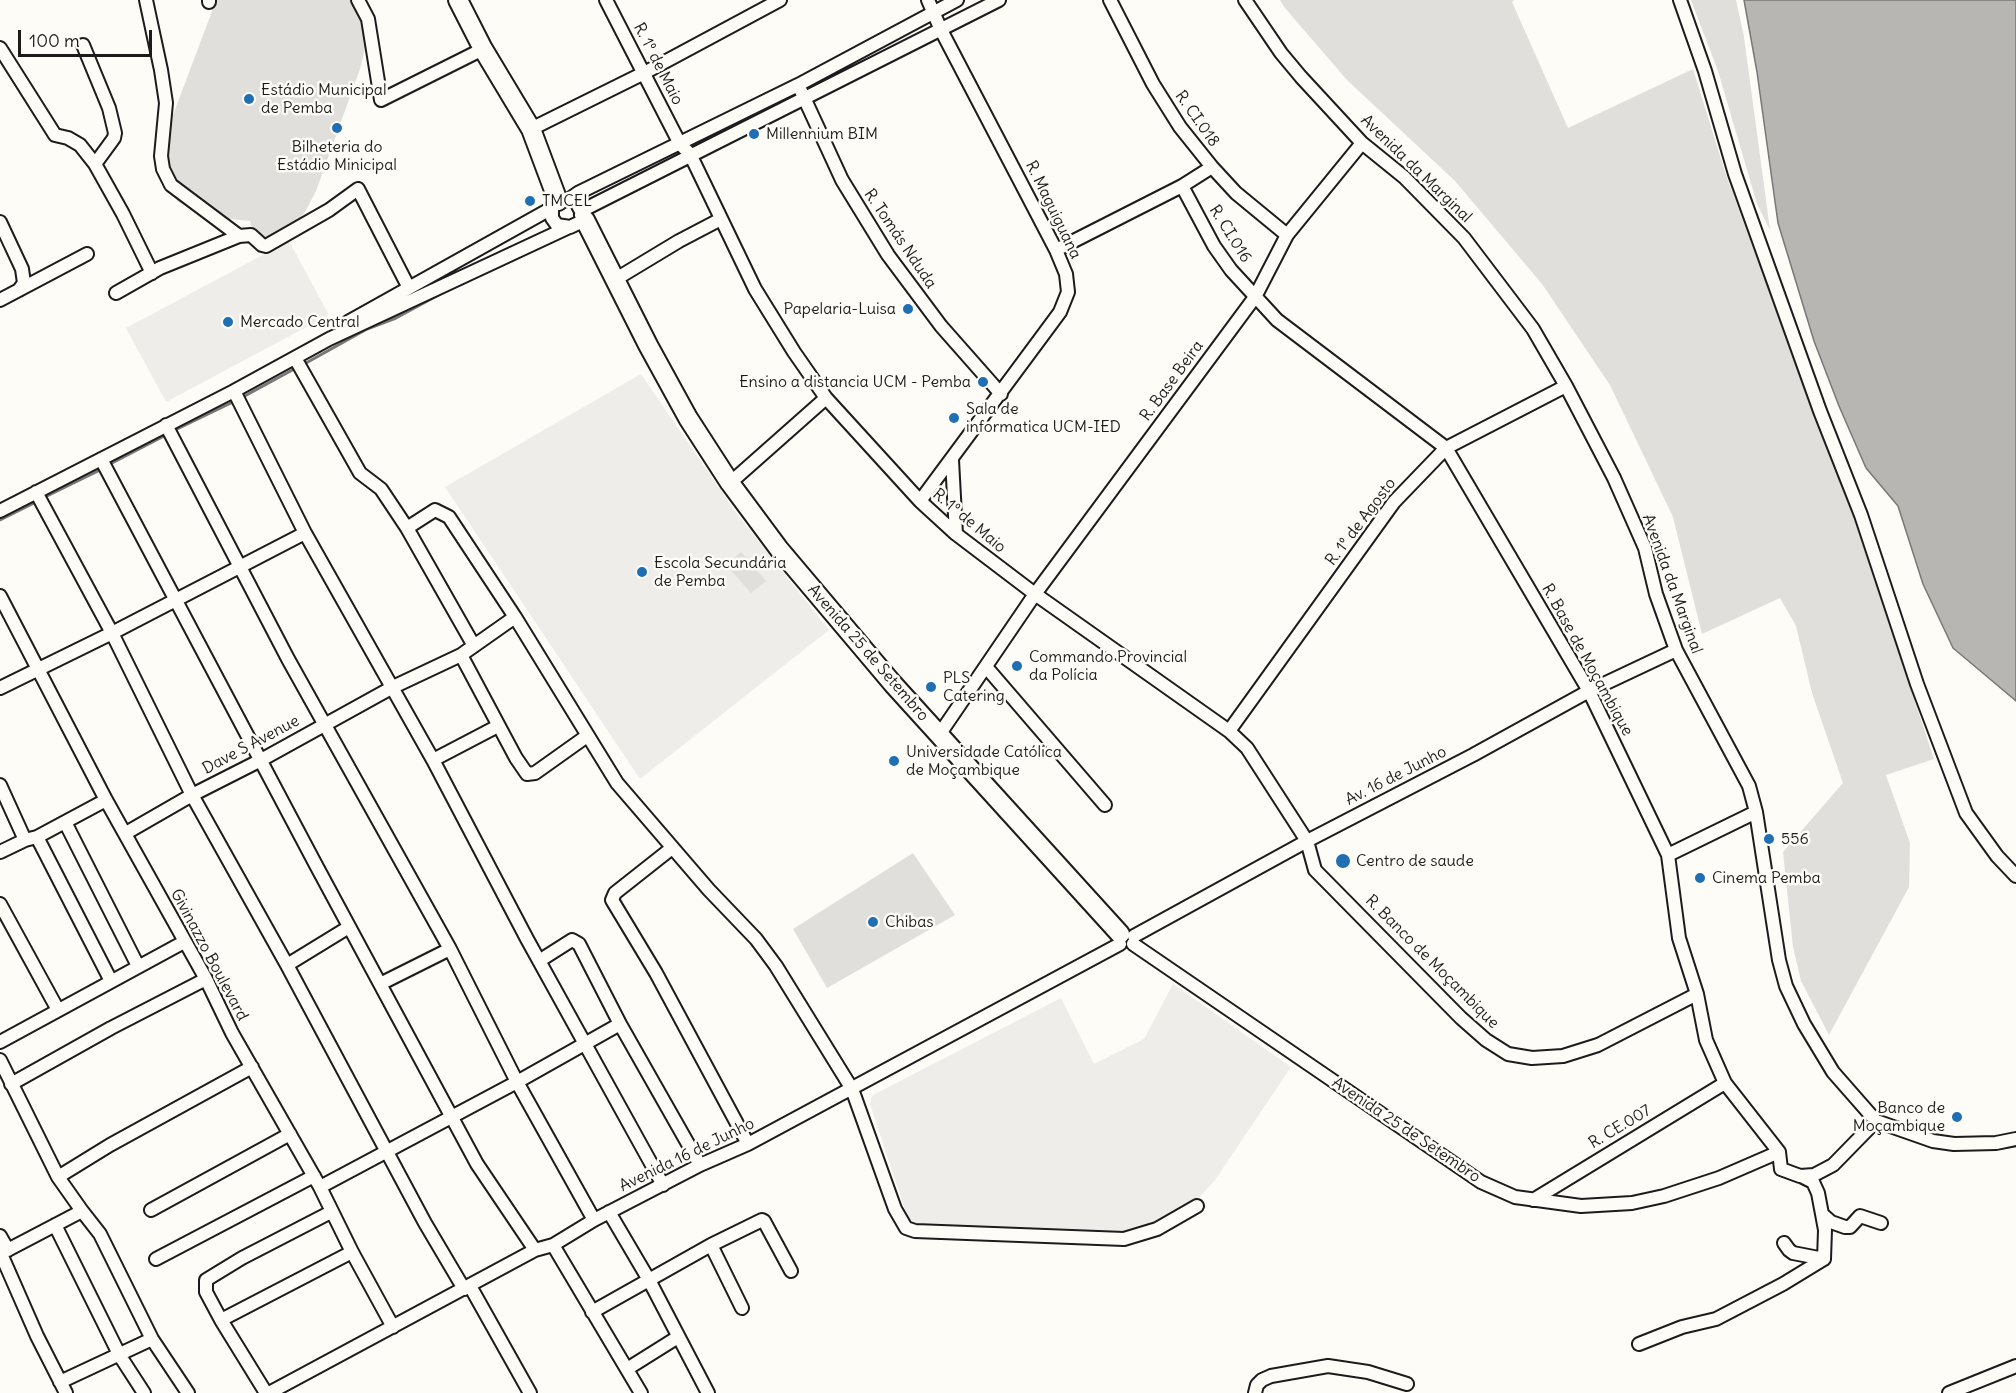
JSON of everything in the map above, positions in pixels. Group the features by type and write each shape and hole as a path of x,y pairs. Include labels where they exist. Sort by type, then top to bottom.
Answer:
{"highway":[{"path":"458,0 483,49 531,129 555,205"},
{"name":"Avenida 25 de Setembro","path":"585,214 648,345 688,418 730,483 779,549 893,684 1127,939"}],"street":[{"path":"146,0 166,103 161,156 163,169 171,185 239,236"},
{"path":"358,0 368,19 381,100 483,49"},
{"name":"R. 1º de Maio","path":"606,0 680,144 690,154 755,289 826,398 920,501 956,534 1035,594 1229,731 1247,748 1307,840"},
{"path":"531,129 644,73 761,4 780,0"},
{"name":"R. Maguiguana","path":"920,501 1060,312 1068,292 1066,274 1056,250 941,30 928,0"},
{"path":"0,511 234,391 447,276 555,205 798,85 957,0"},
{"path":"330,339 345,324 409,288 447,276 567,228 585,214 690,154 999,0"},
{"name":"R. CI.018","path":"1110,0 1153,84 1180,128 1236,193 1287,236"},
{"name":"Avenida da Marginal","path":"1245,0 1281,53 1362,143 1404,177 1464,238 1533,329 1566,386 1614,478 1645,548 1656,594 1676,650 1749,786 1756,812 1779,960 1786,986 1804,1024 1833,1072 1876,1121 1933,1141 1954,1144 1996,1143 2016,1139"},
{"path":"1680,0 1705,71 1735,174 1820,411 1861,515 1917,684 1966,813 1997,856 2016,876"},
{"path":"83,45 109,108 115,133 114,138 95,164"},
{"path":"0,48 56,135 68,138 80,145 95,164 152,273"},
{"name":"R. Tomás Nduda","path":"798,85 842,180 888,255 940,326 1000,394"},
{"name":"R. Base Beira","path":"939,735 987,668 1035,594 1255,297 1287,236 1362,143"},
{"path":"1056,250 1182,186 1212,167"},
{"name":"R. CI.016","path":"1182,186 1214,246 1255,297"},
{"path":"116,293 152,273 239,236 251,235 266,246 329,210 358,189 409,288"},
{"path":"578,193 576,201 578,208 585,214"},
{"path":"555,205 552,218 554,222 567,228"},
{"path":"616,279 721,219"},
{"path":"0,222 22,269 24,283 20,290"},
{"path":"0,300 87,254"},
{"name":"R. Base de Moçambique","path":"1255,297 1277,320 1446,448 1588,691 1668,855 1679,938 1697,994 1706,1040 1725,1083 1779,1152 1781,1169 1800,1176"},
{"path":"295,358 360,473 381,489 407,528 474,646"},
{"name":"R. 1º de Agosto","path":"1229,731 1394,502 1446,448 1566,386"},
{"path":"234,391 305,533 393,687 539,961 663,1185"},
{"path":"730,483 826,398"},
{"path":"166,425 324,725 450,949 517,1082 594,1220"},
{"path":"101,459 477,1164 535,1250"},
{"path":"952,460 956,534"},
{"path":"36,492 112,633 192,795 364,1106 386,1151 530,1393"},
{"path":"407,528 435,510 449,517 515,617 617,783 709,890 756,939 776,966 852,1089 895,1209 901,1222 910,1230 1124,1239 1157,1229 1197,1206"},
{"path":"0,688 305,533"},
{"name":"Givinazzo Boulevard","path":"0,596 40,669 106,800 206,980 232,1033 317,1182 393,1327"},
{"name":"Dave S Avenue","path":"126,833 393,687 461,655 515,617"},
{"name":"Av. 16 de Junho","path":"1127,939 1307,840 1588,691 1676,650"},
{"path":"461,655 516,758 530,775 535,774 587,736"},
{"path":"987,668 1106,805"},
{"path":"433,760 498,726"},
{"path":"0,785 111,981"},
{"path":"0,852 106,800"},
{"path":"1668,855 1756,812"},
{"path":"65,822 138,966"},
{"name":"R. Banco de Moçambique","path":"1307,840 1315,870 1461,1018 1486,1040 1508,1054 1532,1058 1563,1056 1598,1045 1697,994"},
{"path":"672,848 615,893 612,900 662,983 748,1144"},
{"path":"0,904 58,1010"},
{"path":"287,965 349,927"},
{"name":"Avenida 16 de Junho","path":"267,1393 535,1250 553,1245 594,1220 700,1164 748,1144 1127,939"},
{"name":"Avenida 25 de Setembro","path":"1127,939 1481,1182 1515,1197 1581,1206 1632,1203 1664,1196 1719,1178 1779,1152"},
{"path":"539,961 568,942 576,941 620,1024 700,1164"},
{"path":"0,1042 184,942"},
{"path":"380,984 450,949"},
{"path":"11,1084 111,1028 206,980"},
{"path":"156,1259 386,1151 517,1082 620,1024"},
{"path":"0,1060 58,1177 100,1234 152,1339 188,1393"},
{"path":"58,1177 110,1145 252,1067"},
{"name":"R. CE.007","path":"1533,1200 1725,1083"},
{"path":"1800,1176 1814,1175 1833,1165 1876,1121"},
{"path":"152,1210 290,1134"},
{"path":"1800,1176 1813,1182 1818,1194 1825,1230 1824,1259"},
{"path":"3,1253 82,1210"},
{"path":"267,1393 221,1320 206,1292 206,1280 242,1258 331,1212"},
{"path":"609,1212 649,1280 708,1393"},
{"path":"1822,1214 1831,1222 1845,1227 1850,1227 1860,1216 1881,1223"},
{"path":"592,1312 711,1245 759,1221 764,1221 791,1271"},
{"path":"55,1226 120,1356 144,1393"},
{"path":"0,1236 3,1253 63,1387 152,1339"},
{"path":"1784,1243 1794,1253 1824,1259"},
{"path":"553,1245 641,1393"},
{"path":"711,1245 742,1308"},
{"path":"221,1320 352,1252"},
{"path":"1639,1344 1682,1327 1716,1319 1783,1284 1824,1259"},
{"path":"627,1369 678,1337"},
{"path":"1255,1393 1257,1385 1271,1376 1328,1366 1368,1372 1407,1384"},
{"path":"1949,1393 2016,1366"}],"shaded area":[{"path":"214,0 353,0 365,32 365,48 360,69 316,191 305,212 293,225 256,245 250,221 211,217 178,202 168,188 161,147 214,6"},
{"path":"1280,0 1514,0 1512,2 1568,128 1693,69 1726,175 1855,521 1934,759 1886,775 1910,843 1909,887 1829,1035 1801,981 1793,947 1783,852 1843,783 1812,693 1796,626 1780,598 1702,634 1673,517 1610,385 1542,284 1455,181 1347,80"},
{"path":"1691,0 1736,0 1744,37 1770,230 1757,204 1718,71"},
{"path":"1744,0 2016,0 2016,701 1953,648 1923,584 1898,506 1866,468 1839,406 1814,341 1778,223 1757,72"},
{"name":"Mercado Central","path":"289,241 329,315 166,402 126,328"},
{"name":"Escola Secundária de Pemba","path":"641,374 737,514 829,630 640,779 445,487"},
{"path":"741,552 766,581 751,593 726,565"},
{"name":"Chibas","path":"913,853 955,915 827,988 793,929"},
{"path":"1173,984 1291,1067 1215,1180 1197,1200 1154,1225 1121,1234 910,1225 870,1104 875,1094 1061,998 1094,1064 1144,1039"}],"waterway":[{"path":"306,363 367,329 396,318 444,292"},
{"path":"241,398 296,368"},
{"path":"175,430 233,402"},
{"path":"112,463 166,435"},
{"path":"45,497 98,471"},
{"path":"0,520 36,502"}],"place":[{"name":"Estádio Municipal de Pemba","path":"249,99"},
{"name":"Bilheteria do Estádio Minicipal","path":"337,128"},
{"name":"Millennium BIM","path":"754,134"},
{"name":"TMCEL","path":"530,201"},
{"name":"Papelaria-Luisa","path":"908,309"},
{"name":"Mercado Central","path":"228,322"},
{"name":"Ensino a distancia UCM - Pemba","path":"983,382"},
{"name":"Sala de informatica UCM-IED","path":"954,418"},
{"name":"Escola Secundária de Pemba","path":"642,572"},
{"name":"Commando Provincial da Polícia","path":"1017,666"},
{"name":"PLS Catering","path":"931,687"},
{"name":"Universidade Católica de Moçambique","path":"894,761"},
{"name":"556","path":"1769,839"},
{"name":"Centro de saude","path":"1343,861"},
{"name":"Cinema Pemba","path":"1700,878"},
{"name":"Chibas","path":"873,922"},
{"name":"Banco de Moçambique","path":"1957,1117"}]}
